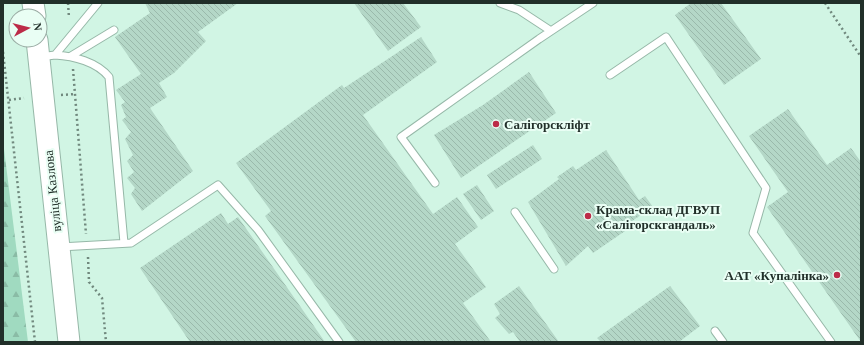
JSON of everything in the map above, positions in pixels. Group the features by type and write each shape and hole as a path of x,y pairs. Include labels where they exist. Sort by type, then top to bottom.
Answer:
{"main road":[{"name":"вуліца Казлова","path":"44,51 58,247 69,342"}],"lane":[{"path":"44,51 70,35 98,3"},
{"path":"500,3 520,6 551,31"},
{"path":"435,183 402,137 551,31 593,3"},
{"path":"71,56 114,30"},
{"path":"610,75 666,37 766,188 753,233 831,342"},
{"path":"44,51 71,56 102,69 109,77 124,243"},
{"path":"58,247 131,243 218,185 258,230 339,342"},
{"path":"515,212 554,269"},
{"path":"715,331 723,342"}],"path":[{"path":"68,3 70,35"},
{"path":"825,3 861,57"},
{"path":"3,52 35,342"},
{"path":"71,56 89,282 102,298 106,342"}],"green space":[{"path":"3,141 28,342 3,342"}],"building":[{"path":"145,3 238,3 198,32 206,41 174,73 159,83 167,97 150,108 193,171 142,211 131,194 135,188 127,178 134,172 127,161 133,155 125,139 131,132 122,120 126,117 121,105 125,102 116,90 141,74 115,37 150,13"},
{"path":"354,3 403,3 421,27 388,51"},
{"path":"691,3 721,3 761,59 724,85 675,15"},
{"path":"421,37 437,62 363,115 433,214 457,197 478,227 455,244 486,287 463,303 491,342 356,342 265,216 271,211 236,163 342,85 344,88"},
{"name":"Салігорскліфт","path":"529,72 556,113 461,178 434,135 483,105"},
{"name":"ААТ «Купалінка»","path":"788,109 827,165 851,148 861,162 861,342 767,207 788,192 749,136"},
{"path":"533,145 542,159 496,189 487,175"},
{"name":"Крама-склад ДГВУП «Салігорскгандаль»","path":"606,150 639,200 645,196 653,207 626,225 628,229 593,253 588,246 566,266 528,202 559,179 557,177 573,166 576,170"},
{"path":"477,185 494,211 481,220 463,194"},
{"path":"221,213 228,224 238,217 325,342 190,342 140,268"},
{"path":"519,286 559,342 520,342 513,332 509,334 495,318 500,314 494,304"},
{"path":"670,286 700,326 679,342 601,342 597,338"}],"place":[{"name":"Салігорскліфт","path":"496,124"},
{"name":"Крама-склад ДГВУП «Салігорскгандаль»","path":"588,216"},
{"name":"ААТ «Купалінка»","path":"837,275"}]}
